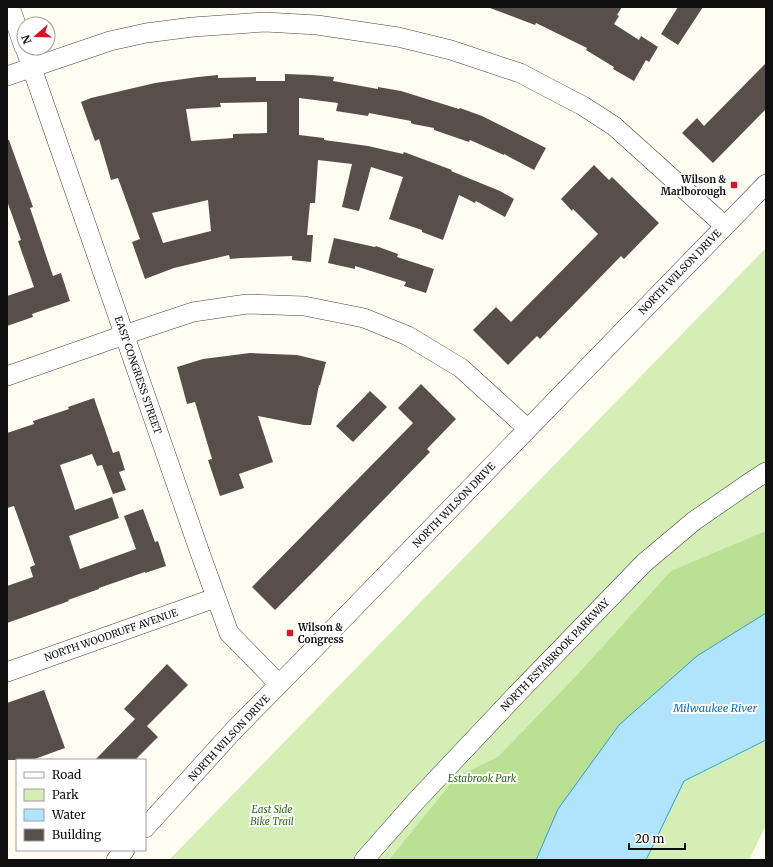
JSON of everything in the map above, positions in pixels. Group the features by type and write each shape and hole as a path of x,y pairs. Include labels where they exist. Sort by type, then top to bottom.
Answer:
{"street":[{"name":"EAST CONGRESS STREET","path":"10,7 16,24"},
{"path":"7,76 110,41 146,33 193,27 265,22 317,25 398,37 451,50 520,73 583,106 614,126 725,226"},
{"name":"EAST CONGRESS STREET","path":"27,56 215,598 229,633 279,684"},
{"name":"NORTH WILSON DRIVE","path":"146,827 235,729 766,184"},
{"path":"7,376 193,312 247,304 304,306 364,318 408,336 461,368 528,429"},
{"name":"NORTH ESTABROOK PARKWAY","path":"364,860 416,801 644,563 694,521 766,472"},
{"name":"NORTH WOODRUFF AVENUE","path":"7,672 215,598"},
{"path":"116,860 124,851"}],"green space":[{"path":"766,248 766,613 697,656 558,809 536,860 169,860"},
{"name":"Estabrook Park","path":"766,531 766,613 697,656 558,809 536,860 389,860 456,777 498,757 578,674 671,571"},
{"path":"766,740 766,825 749,860 646,860 684,781"}],"water":[{"name":"Milwaukee River","path":"766,613 766,740 684,781 646,860 536,860 558,809 619,725 697,656"}],"building":[{"path":"622,7 614,24 639,40 641,36 658,47 649,62 646,60 634,81 613,69 614,67 586,50 587,48 536,23 535,25 490,8"},
{"path":"678,7 703,7 678,45 661,34"},
{"path":"766,63 766,109 713,163 682,133 697,118 704,126"},
{"path":"285,74 312,75 334,77 333,81 378,89 378,87 401,91 482,116 546,148 534,170 504,154 470,140 469,142 434,130 434,128 413,124 411,121 369,113 368,116 336,111 338,103 299,98 299,135 368,146 403,154 404,152 452,170 451,171 500,191 514,199 505,217 476,201 475,203 459,195 443,240 422,232 422,230 389,219 403,177 371,167 359,211 342,207 352,164 318,160 315,203 310,203 307,235 313,235 311,262 292,260 292,256 230,259 229,255 174,268 145,279 132,242 140,239 118,178 111,180 99,139 95,141 81,102 91,98 155,83 198,77 218,75 218,78 256,77 256,81 285,81","holes":["267,102 267,133 233,134 233,138 191,141 186,109 221,107 220,103","208,200 211,231 163,243 152,213"]},
{"path":"7,140 9,140 33,207 30,208 53,276 61,273 70,301 32,314 33,317 7,326 7,296 34,287 18,241 21,240 7,201"},
{"path":"594,165 609,180 612,177 659,223 624,259 621,256 540,339 537,336 508,365 473,330 496,307 511,322 598,234 561,199"},
{"path":"334,238 376,246 398,254 397,257 434,269 426,293 404,286 406,282 355,266 355,269 328,263"},
{"path":"250,353 297,355 326,362 319,385 311,425 258,416 273,462 239,474 244,488 220,496 208,460 212,459 195,402 187,404 177,367 203,359"},
{"path":"421,384 456,419 427,449 430,452 275,610 252,587 413,423 398,408"},
{"path":"370,391 387,407 353,442 336,426"},
{"path":"94,398 113,453 119,451 125,470 119,472 126,490 113,494 102,465 97,466 92,454 60,465 75,510 112,497 119,518 69,536 80,569 136,549 124,516 143,509 155,542 158,541 166,566 99,588 68,600 69,601 7,623 7,586 33,577 30,567 35,565 14,506 7,508 7,433 34,424 33,421 69,409 68,407"},
{"path":"167,664 188,685 147,726 158,737 136,759 96,759 135,719 124,709"},
{"path":"44,690 65,748 35,759 7,760 7,703"}],"place":[{"name":"Wilson & Marlborough","path":"734,185"},
{"name":"Wilson & Congress","path":"290,633"}],"park label":[{"name":"East Side Bike Trail","path":"272,814"}]}
